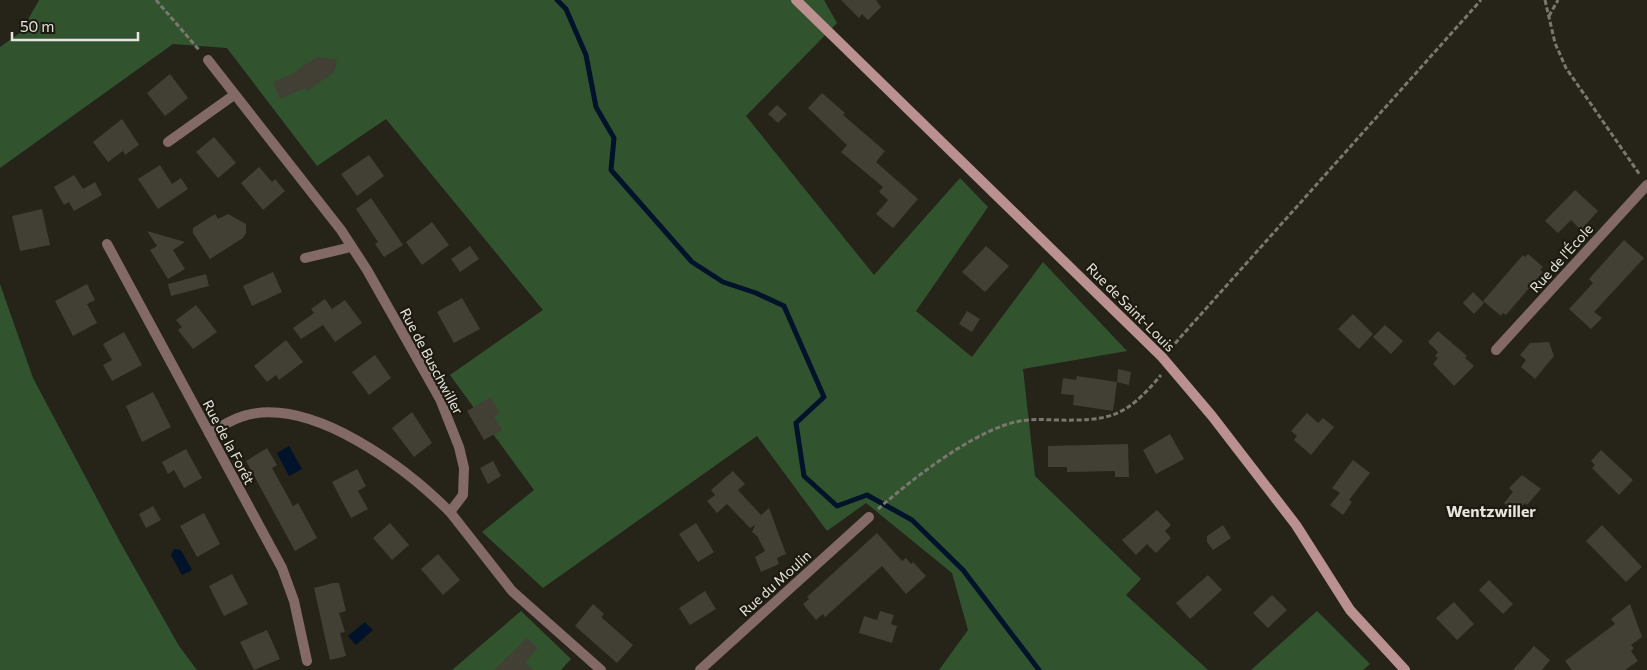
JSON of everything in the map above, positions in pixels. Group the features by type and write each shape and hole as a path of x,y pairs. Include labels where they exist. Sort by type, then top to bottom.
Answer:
{"street":[{"name":"Rue de Saint-Louis","path":"796,0 1166,360 1259,474 1296,525 1350,610 1405,670"},
{"name":"Rue de Buschwiller","path":"208,60 325,208 351,247 440,399 459,447 464,468 463,495 450,512"},
{"path":"168,142 234,94"},
{"name":"Rue de l'École","path":"1496,350 1647,185"},
{"name":"Rue de la Forêt","path":"107,244 290,587 307,661"},
{"path":"305,258 351,247"},
{"path":"209,433 236,419 260,413 289,415 315,422 354,438 387,459 423,486 450,512 512,591 601,670"},
{"name":"Rue du Moulin","path":"700,670 872,514"}],"path":[{"path":"156,0 208,60"},
{"path":"872,514 892,496 953,453 1005,425 1026,419 1111,417 1133,404 1166,360 1481,0"},
{"path":"1545,0 1555,43 1566,68 1647,185"},
{"path":"1548,16 1558,0"}],"green space":[{"path":"39,0 824,0 837,23 746,116 874,275 960,178 988,207 916,311 972,357 1043,262 1127,351 1023,369 1035,476 1141,579 1126,595 1208,670 939,670 968,630 952,573 866,503 827,531 757,436 543,588 482,532 534,490 450,375 543,310 386,119 317,166 227,48 173,44 0,168 0,47 21,32"},
{"path":"0,284 33,378 120,542 179,646 197,670 0,670"},
{"path":"521,611 571,659 561,670 452,670"},
{"path":"1317,611 1370,664 1363,670 1251,670"}],"water":[{"path":"289,446 302,469 289,476 277,453"},
{"path":"174,549 181,550 192,570 182,575 171,555"},
{"path":"365,622 373,630 356,645 348,636"}],"building":[{"path":"841,0 876,0 881,7 868,20 862,14 859,18"},
{"path":"317,57 337,60 334,72 307,91 305,88 280,99 273,82 290,75"},
{"path":"170,74 188,98 165,116 147,93"},
{"path":"822,93 845,113 843,115 885,151 876,162 918,199 893,228 876,214 888,200 879,192 883,187 841,152 847,145 808,108"},
{"path":"777,105 787,114 778,123 768,114"},
{"path":"122,119 139,145 125,155 123,151 108,162 93,142"},
{"path":"214,137 236,163 218,178 196,152"},
{"path":"369,155 384,176 357,196 341,174"},
{"path":"160,165 172,184 181,178 188,189 158,209 138,179"},
{"path":"259,167 272,182 275,179 285,191 263,210 241,183"},
{"path":"74,175 83,189 95,182 102,195 74,211 69,202 64,205 54,187"},
{"path":"1575,190 1598,211 1581,230 1571,220 1558,233 1545,221"},
{"path":"371,198 403,245 384,257 375,244 378,242 356,209"},
{"path":"42,209 50,245 20,251 12,216"},
{"path":"215,214 218,219 228,214 246,224 246,233 243,238 210,259 193,233 193,228"},
{"path":"432,222 449,245 422,265 406,242"},
{"path":"147,231 185,242 173,250 185,269 168,279 150,250 157,246"},
{"path":"1624,240 1644,258 1594,312 1602,318 1591,329 1569,309 1593,283 1589,279"},
{"path":"470,246 479,259 460,272 451,259"},
{"path":"986,246 1009,266 985,292 962,272"},
{"path":"1528,254 1543,267 1540,270 1543,272 1506,315 1503,313 1501,316 1483,301 1523,255 1525,257"},
{"path":"273,272 282,292 252,306 243,286"},
{"path":"206,274 209,286 171,296 168,284"},
{"path":"87,284 95,300 87,304 97,323 73,336 55,301"},
{"path":"1473,292 1484,303 1474,314 1463,303"},
{"path":"462,298 480,329 454,343 437,312"},
{"path":"325,299 332,309 345,300 362,323 335,342 323,325 301,339 293,328 314,313 311,309"},
{"path":"196,305 217,332 193,349 178,330 182,327 176,320"},
{"path":"967,311 980,319 972,332 959,324"},
{"path":"1353,314 1373,334 1359,349 1338,329"},
{"path":"1385,325 1403,341 1391,354 1373,337"},
{"path":"1438,331 1467,356 1465,358 1474,366 1454,386 1433,364 1438,358 1435,356 1438,352 1428,342"},
{"path":"124,332 142,365 112,381 103,365 112,360 103,344"},
{"path":"286,340 303,362 279,380 276,375 267,382 254,366"},
{"path":"1549,342 1554,356 1535,379 1521,367 1526,360 1520,355 1530,343"},
{"path":"375,355 391,378 369,395 352,372"},
{"path":"1118,369 1131,372 1129,385 1117,382"},
{"path":"1077,376 1117,382 1113,411 1073,405 1074,395 1061,394 1063,378 1076,380"},
{"path":"153,392 171,427 142,442 126,406"},
{"path":"491,397 500,413 494,416 502,430 484,440 467,411"},
{"path":"412,412 432,443 414,457 392,428"},
{"path":"1307,413 1318,423 1323,418 1334,427 1311,455 1294,440 1297,436 1291,431"},
{"path":"1170,434 1184,459 1156,474 1143,450"},
{"path":"1128,444 1129,477 1115,477 1115,471 1067,472 1067,467 1048,467 1048,446"},
{"path":"267,448 277,465 272,468 293,506 298,503 317,538 295,551 246,461"},
{"path":"186,449 202,478 184,488 174,470 168,474 162,462"},
{"path":"1601,450 1633,480 1619,495 1592,468 1595,465 1591,461"},
{"path":"1353,460 1370,473 1349,500 1352,502 1343,515 1330,505 1340,493 1332,488"},
{"path":"493,461 501,476 488,484 480,468"},
{"path":"357,469 366,486 358,491 368,509 351,518 332,482"},
{"path":"733,471 745,484 738,490 761,515 769,508 786,554 777,558 779,564 761,572 755,557 765,551 757,536 752,532 755,525 750,528 727,504 717,513 707,501 715,495 711,490"},
{"path":"1522,475 1541,489 1527,505 1525,503 1515,513 1504,503 1513,492 1509,488"},
{"path":"153,506 161,520 146,528 139,514"},
{"path":"1157,510 1171,525 1165,531 1171,538 1156,553 1147,544 1136,555 1122,540"},
{"path":"204,513 220,544 197,557 180,526"},
{"path":"390,523 409,545 392,560 373,538"},
{"path":"696,523 714,552 698,562 679,534"},
{"path":"1223,525 1231,538 1213,550 1207,542 1207,536"},
{"path":"1602,525 1642,567 1626,582 1586,541"},
{"path":"877,533 902,561 906,558 911,564 913,562 926,576 906,594 882,566 825,617 823,614 816,620 803,604 809,599 807,597"},
{"path":"438,554 460,580 443,595 421,569"},
{"path":"232,574 248,604 224,616 209,586"},
{"path":"1208,575 1222,590 1190,619 1176,603"},
{"path":"1489,580 1513,604 1503,614 1479,590"},
{"path":"339,583 346,611 339,613 345,632 340,633 346,656 330,660 314,588"},
{"path":"705,591 716,609 690,625 679,608"},
{"path":"1272,595 1287,610 1268,628 1253,613"},
{"path":"1454,602 1474,624 1457,640 1436,618"},
{"path":"593,604 604,614 601,617 633,645 617,663 575,626"},
{"path":"1630,604 1642,637 1631,645 1634,648 1631,651 1638,661 1625,670 1572,670 1565,661 1615,624 1611,619"},
{"path":"880,611 894,615 891,624 897,626 892,643 859,633 864,616 877,620"},
{"path":"267,630 280,659 254,670 240,642"},
{"path":"527,638 538,648 525,662 533,670 494,670"},
{"path":"1534,646 1550,660 1542,670 1513,670"}],"waterway":[{"path":"557,0 566,9 586,55 596,107 614,138 611,170 692,262 723,282 756,293 784,306 824,397 796,423 804,476 837,506 867,495 912,520 963,570 1039,670"}],"district":[{"name":"Wentzwiller","path":"1491,510"}]}
